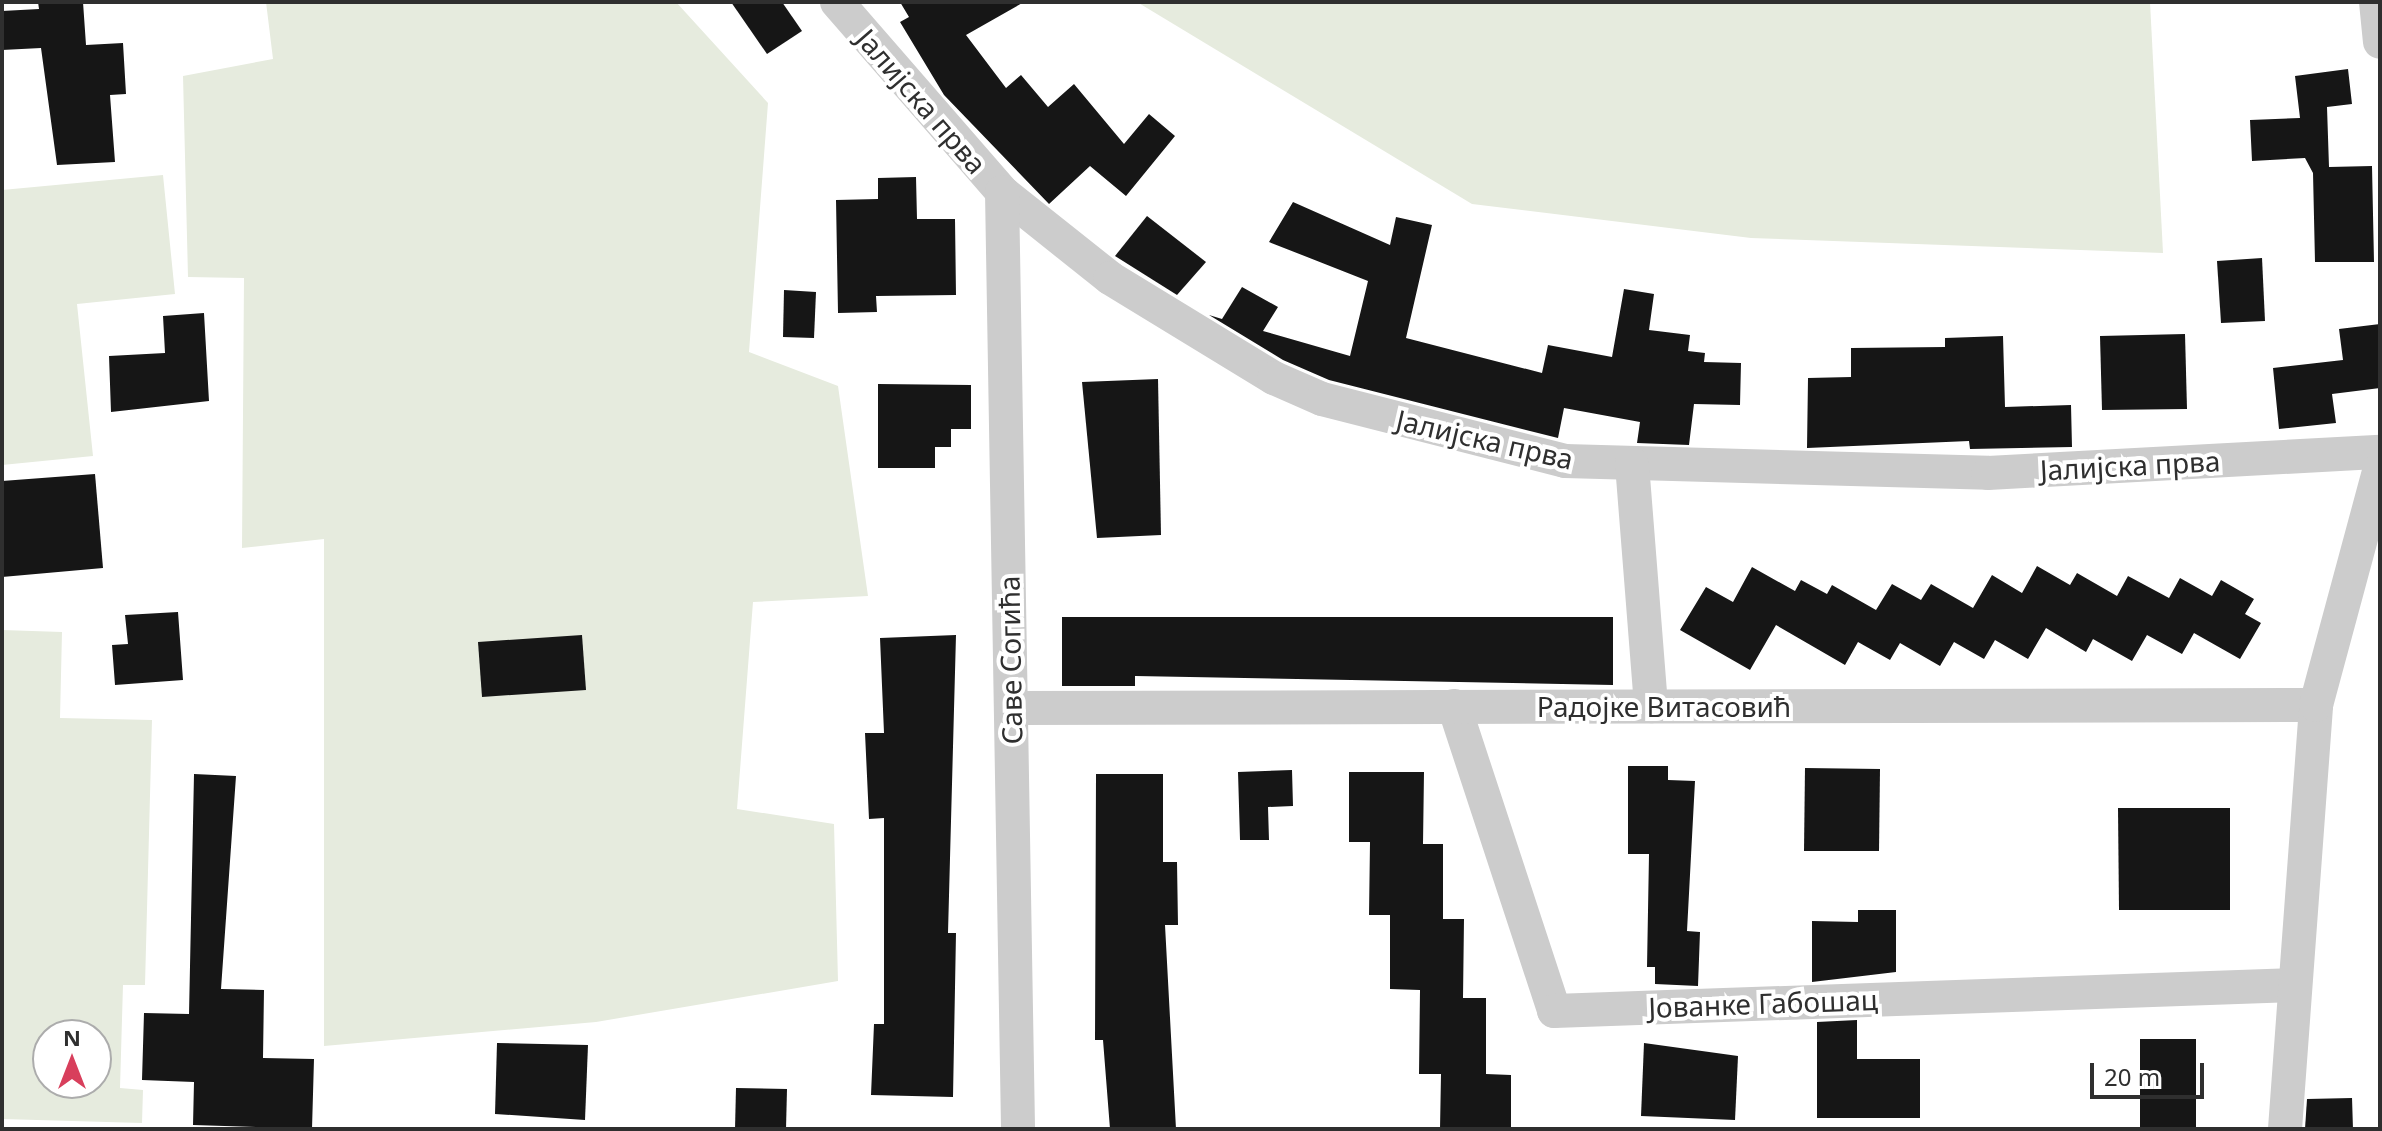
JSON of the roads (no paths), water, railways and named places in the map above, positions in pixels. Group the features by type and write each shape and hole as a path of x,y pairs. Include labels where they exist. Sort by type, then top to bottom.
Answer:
{"street":[{"name":"Јалијска прва","path":"837,2 1002,192 1110,278 1286,384 1502,449 1632,464 1988,473 2380,452"},
{"path":"2376,2 2380,42"},
{"name":"Саве Согића","path":"1002,192 1018,1129"},
{"path":"1632,464 1651,706"},
{"path":"2285,1129 2293,985 2316,705 2369,536 2380,468"},
{"name":"Радојке Витасовић","path":"1011,708 2316,705"},
{"name":"Јованке Габошац","path":"1454,706 1554,1011 2293,985"}]}
